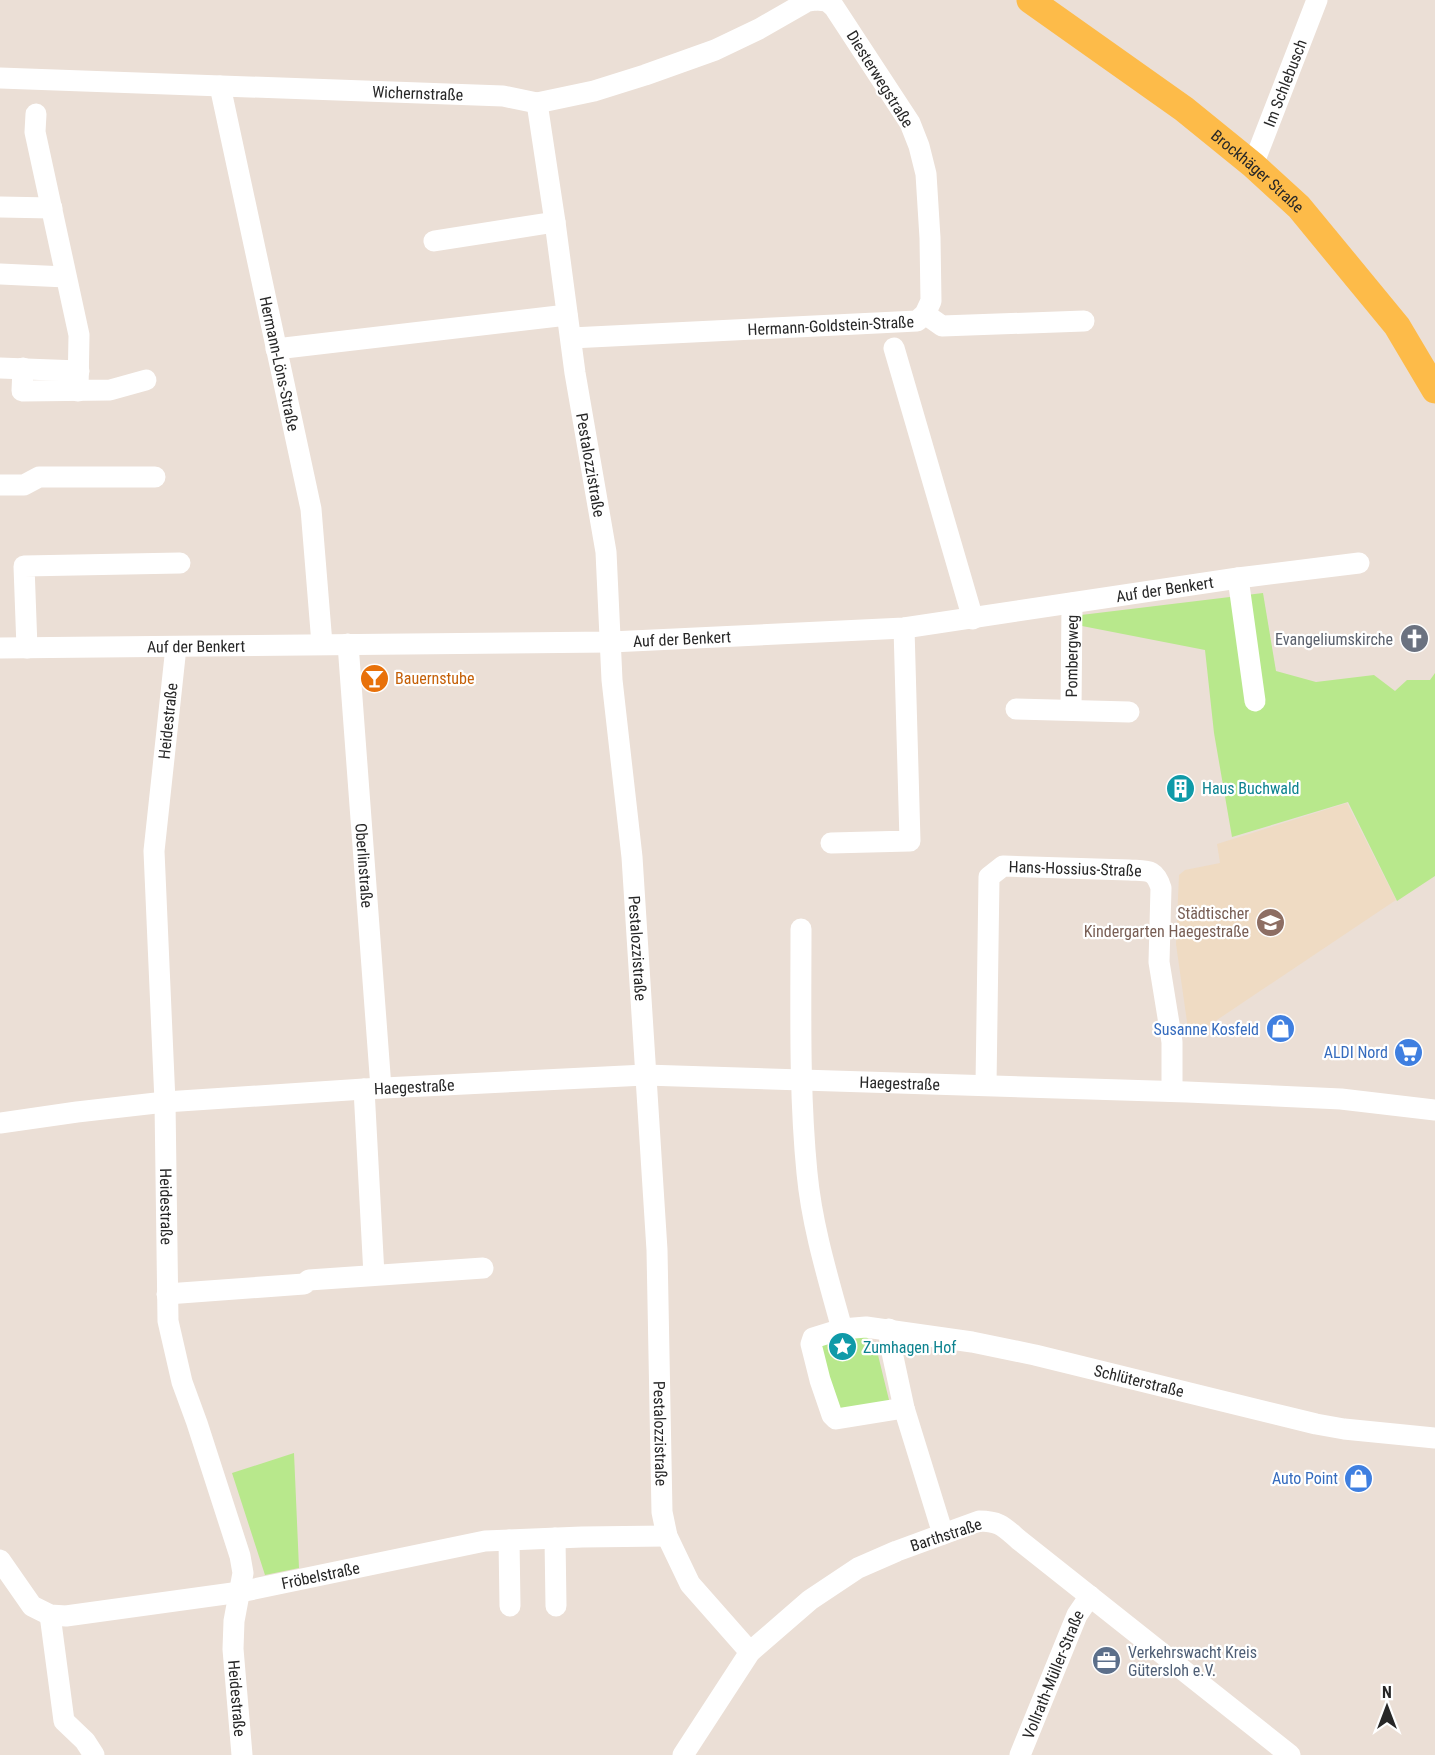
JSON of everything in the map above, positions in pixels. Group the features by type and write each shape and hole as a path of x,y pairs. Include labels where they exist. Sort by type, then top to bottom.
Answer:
{"main road":[{"name":"Brockhäger Straße","path":"1030,0 1184,109 1253,165 1299,207 1397,326 1435,389"}],"street":[{"name":"Wichernstraße","path":"0,78 503,96 537,103 594,91 715,50 759,29 808,1 816,0"},
{"name":"Diesterwegstraße","path":"816,0 827,1 834,7 910,123 919,146 926,174 930,238 931,301 925,314"},
{"name":"Im Schlebusch","path":"1253,165 1317,0"},
{"name":"Hermann-Löns-Straße","path":"220,86 311,510 322,644"},
{"name":"Pestalozzistraße","path":"537,103 567,315 606,552 612,680 632,857 657,1251 662,1512 667,1536 690,1584 750,1652"},
{"path":"36,114 35,132 80,335 78,381"},
{"path":"0,207 51,208"},
{"path":"434,241 555,222"},
{"path":"0,274 66,277"},
{"name":"Hermann-Goldstein-Straße","path":"571,338 917,321 925,314 942,326 1084,321"},
{"path":"276,349 567,315"},
{"path":"894,348 973,619"},
{"path":"0,368 23,368 110,390 146,380"},
{"path":"0,485 24,485 39,477 155,477"},
{"path":"27,648 24,566 180,563"},
{"name":"Auf der Benkert","path":"0,648 611,642 904,628 1238,578 1359,563"},
{"path":"1238,578 1255,701"},
{"name":"Pombergweg","path":"1071,710 1072,603"},
{"path":"831,843 910,841 904,628"},
{"name":"Oberlinstraße","path":"348,644 372,1088"},
{"name":"Heidestraße","path":"176,647 154,851 165,1102 168,1321 182,1382 240,1556 243,1574 234,1621 233,1648 242,1755"},
{"name":"Pombergweg","path":"1016,709 1129,712"},
{"name":"Hans-Hossius-Straße","path":"986,1085 989,877 1003,867 1107,869 1149,871 1158,877 1161,888 1159,962 1172,1042 1172,1092"},
{"path":"801,929 802,1080 807,1174 819,1241 842,1329 813,1338 811,1344 820,1380 832,1415 836,1419 904,1408"},
{"name":"Haegestraße","path":"0,1123 87,1110 165,1102 372,1088 645,1075 1341,1099 1435,1110"},
{"name":"Haegestraße","path":"372,1088 374,1275"},
{"path":"167,1294 304,1284 309,1280 483,1268"},
{"name":"Schlüterstraße","path":"842,1329 866,1327 889,1329 972,1342 1035,1355 1316,1424 1435,1438"},
{"path":"889,1329 904,1408 943,1534"},
{"name":"Barthstraße","path":"683,1755 750,1652 810,1600 858,1568 897,1551 979,1521 992,1521 1002,1525 1290,1755"},
{"name":"Fröbelstraße","path":"50,1615 66,1616 240,1592 485,1541 667,1536"},
{"path":"555,1538 556,1606"},
{"path":"509,1540 510,1606"},
{"path":"0,1560 32,1606 50,1615 64,1721 86,1741 94,1755"},
{"name":"Vollrath-Müller-Straße","path":"1020,1755 1077,1615 1090,1596"}],"shaded area":[{"name":"Städtischer Kindergarten Haegestraße","path":"1347,803 1396,900 1205,1028 1188,1029 1176,944 1179,875 1185,870 1220,863 1217,844"}],"green space":[{"path":"1263,593 1276,671 1316,682 1374,675 1395,691 1407,680 1430,680 1435,673 1435,876 1397,901 1348,802 1232,837 1214,733 1205,650 1082,626 1081,615"},
{"path":"864,1335 873,1343 878,1355 889,1400 887,1403 840,1413 819,1351 822,1342"},
{"path":"294,1453 299,1568 265,1575 232,1473"}],"place":[{"name":"Evangeliumskirche","path":"1414,639"},
{"name":"Bauernstube","path":"374,678"},
{"name":"Haus Buchwald","path":"1181,788"},
{"name":"Städtischer Kindergarten Haegestraße","path":"1270,922"},
{"name":"Susanne Kosfeld","path":"1280,1029"},
{"name":"ALDI Nord","path":"1409,1052"},
{"name":"Zumhagen Hof","path":"842,1347"},
{"name":"Auto Point","path":"1359,1478"},
{"name":"Verkehrswacht Kreis Gütersloh e.V.","path":"1107,1661"}]}
